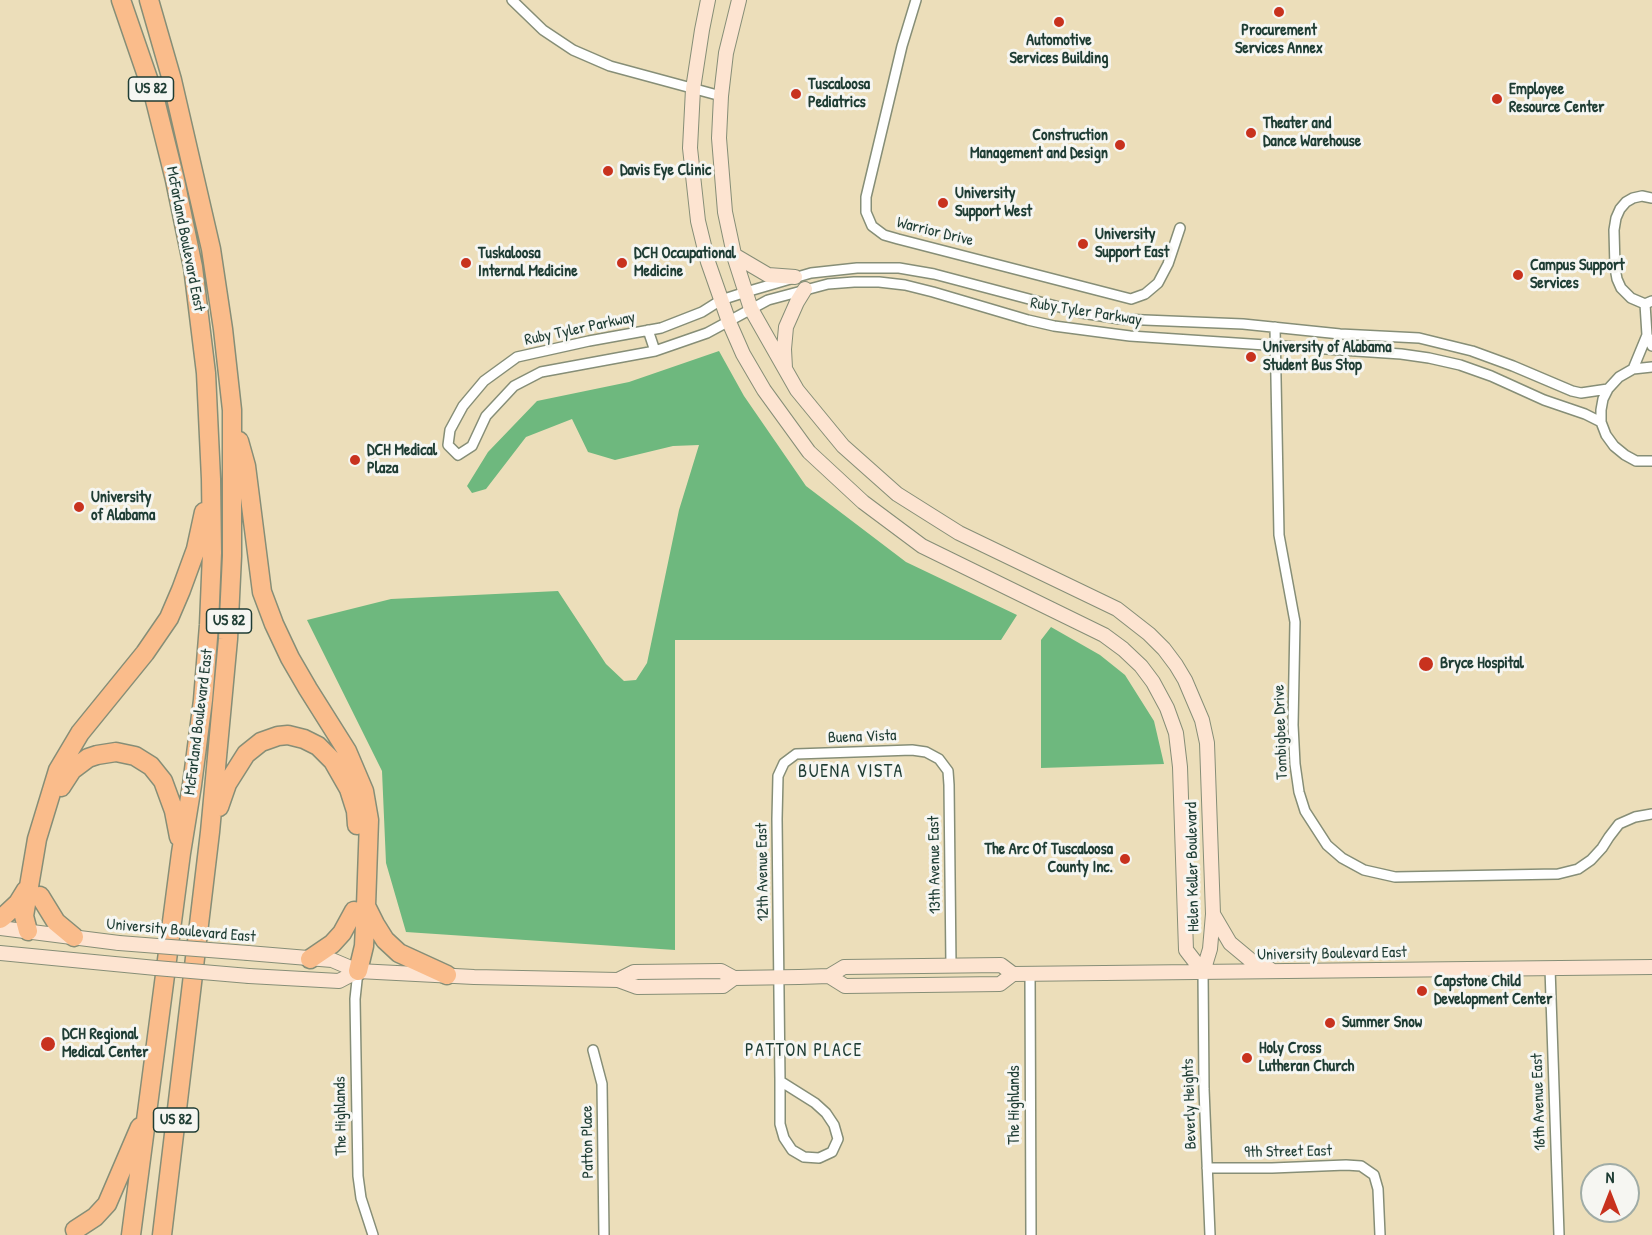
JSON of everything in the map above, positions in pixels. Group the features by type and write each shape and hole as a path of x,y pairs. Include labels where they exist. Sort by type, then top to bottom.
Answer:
{"highway":[{"name":"McFarland Boulevard East","path":"121,0 154,96 193,267 206,374 212,553 203,700 131,1235"},
{"name":"McFarland Boulevard East","path":"149,0 172,80 211,249 232,410 232,556 228,639 210,832 162,1235"},
{"path":"232,410 246,466 262,592 290,658 347,751 364,791 369,820 360,909 332,944 310,959"},
{"path":"74,937 56,922 35,890 37,839 58,770 80,733 145,653 170,618 196,549 211,479"},
{"path":"210,832 227,784 253,747 269,738 288,735 318,746 333,761 345,779 356,811 360,909 364,946 358,971"},
{"path":"28,931 24,916 35,890 47,850 61,786 72,770 88,758 97,754 116,752 135,756 158,773 174,812 181,853"},
{"path":"0,919 35,890"},
{"path":"360,909 375,924 385,940 399,953 447,975"},
{"path":"75,1230 95,1217 106,1204 148,1109"}],"street":[{"path":"512,0 543,30 573,50 610,66 721,96"},
{"name":"Helen Keller Boulevard","path":"708,0 693,88 690,148 698,220 708,262 729,322 744,354 764,390 809,452 863,502 922,546 1104,635 1141,666 1153,682 1167,708 1176,733 1180,767 1186,950 1203,972"},
{"name":"Helen Keller Boulevard","path":"739,0 726,53 719,138 725,212 734,255 751,309 797,390 843,446 897,494 959,532 1118,609 1136,622 1164,649 1181,673 1202,720 1207,743 1213,914 1210,949 1203,972"},
{"name":"Warrior Drive","path":"916,0 907,25 866,197 866,212 872,226 884,235 898,239 1131,299 1145,294 1158,283 1168,264 1180,228"},
{"path":"1633,369 1647,334 1649,303 1631,298 1617,279 1614,230 1616,218 1626,202 1642,196 1652,198"},
{"path":"734,255 768,275 795,277"},
{"name":"Ruby Tyler Parkway","path":"1601,422 1460,365 1429,358 1401,354 1130,336 1054,326 905,285 854,282 828,284 768,300 707,333 655,351 541,372 514,386 486,416 472,447 458,455 448,445 450,430 464,406 484,381 518,357 589,340 661,328 702,312 721,300 746,292 795,277 828,270 856,268 898,268 934,274 1082,313 1120,319 1223,323 1340,334 1419,338 1472,351 1572,391 1581,393 1608,389"},
{"path":"785,370 786,327 805,289"},
{"name":"Tombigbee Drive","path":"1275,327 1279,535 1295,622 1293,725 1295,764 1299,792 1305,811 1327,845 1342,858 1364,870 1395,877 1558,874 1578,869 1591,860 1619,824 1635,817 1652,814"},
{"path":"648,330 655,351"},
{"path":"1647,334 1652,346"},
{"path":"546,350 550,370"},
{"path":"1652,367 1633,369 1619,377 1608,389 1601,410 1601,422 1614,447 1624,455 1636,460 1652,461"},
{"name":"Buena Vista","path":"782,767 796,754 912,750 939,759 944,765"},
{"name":"13th Avenue East","path":"944,765 948,771 949,785 951,966"},
{"name":"12th Avenue East","path":"780,1081 814,1103 830,1119 838,1139 832,1152 819,1158 804,1157 792,1150 784,1138 780,1124 777,819 778,776 782,767"},
{"path":"1213,914 1230,943 1254,963 1275,971"},
{"name":"University Boulevard East","path":"0,928 119,943 332,960 358,971 618,980 634,972 721,971 734,978 779,978 829,976 844,967 1001,965 1013,974 1652,967"},
{"name":"University Boulevard East","path":"0,953 114,965 339,981 358,971"},
{"name":"16th Avenue East","path":"1550,968 1559,1235"},
{"name":"The Highlands","path":"358,971 355,995 358,1176 361,1198 373,1235"},
{"name":"Beverly Heights","path":"1203,972 1204,1089 1210,1235"},
{"name":"University Boulevard East","path":"829,976 845,986 1000,984 1013,974"},
{"name":"The Highlands","path":"1030,974 1031,1235"},
{"name":"Patton Place","path":"592,1050 602,1084 604,1235"},
{"name":"9th Street East","path":"1207,1168 1361,1166 1374,1175 1378,1189 1380,1235"}],"green space":[{"path":"719,351 744,396 806,486 906,562 1017,615 1001,640 675,640 675,950 406,932 386,863 382,771 307,620 391,599 558,591 606,664 624,681 636,680 647,663 679,510 699,445 673,446 615,460 588,452 572,419 526,437 486,489 472,493 467,486 488,452 537,401 629,382"},
{"path":"1051,627 1100,655 1125,675 1154,721 1164,764 1041,768 1041,640"}],"place":[{"name":"Procurement Services Annex","path":"1279,12"},
{"name":"Automotive Services Building","path":"1059,22"},
{"name":"Tuscaloosa Pediatrics","path":"796,94"},
{"name":"Employee Resource Center","path":"1497,99"},
{"name":"Theater and Dance Warehouse","path":"1251,133"},
{"name":"Construction Management and Design","path":"1120,145"},
{"name":"Davis Eye Clinic","path":"608,171"},
{"name":"University Support West","path":"943,203"},
{"name":"University Support East","path":"1083,244"},
{"name":"Tuskaloosa Internal Medicine","path":"466,263"},
{"name":"DCH Occupational Medicine","path":"622,263"},
{"name":"Campus Support Services","path":"1518,275"},
{"name":"University of Alabama Student Bus Stop","path":"1251,357"},
{"name":"DCH Medical Plaza","path":"355,460"},
{"name":"University of Alabama","path":"79,507"},
{"name":"Bryce Hospital","path":"1426,664"},
{"name":"The Arc Of Tuscaloosa County Inc.","path":"1125,859"},
{"name":"Capstone Child Development Center","path":"1422,991"},
{"name":"Summer Snow","path":"1330,1023"},
{"name":"DCH Regional Medical Center","path":"48,1044"},
{"name":"Holy Cross Lutheran Church","path":"1247,1058"}],"district":[{"name":"BUENA VISTA","path":"851,772"},
{"name":"PATTON PLACE","path":"804,1051"}]}
